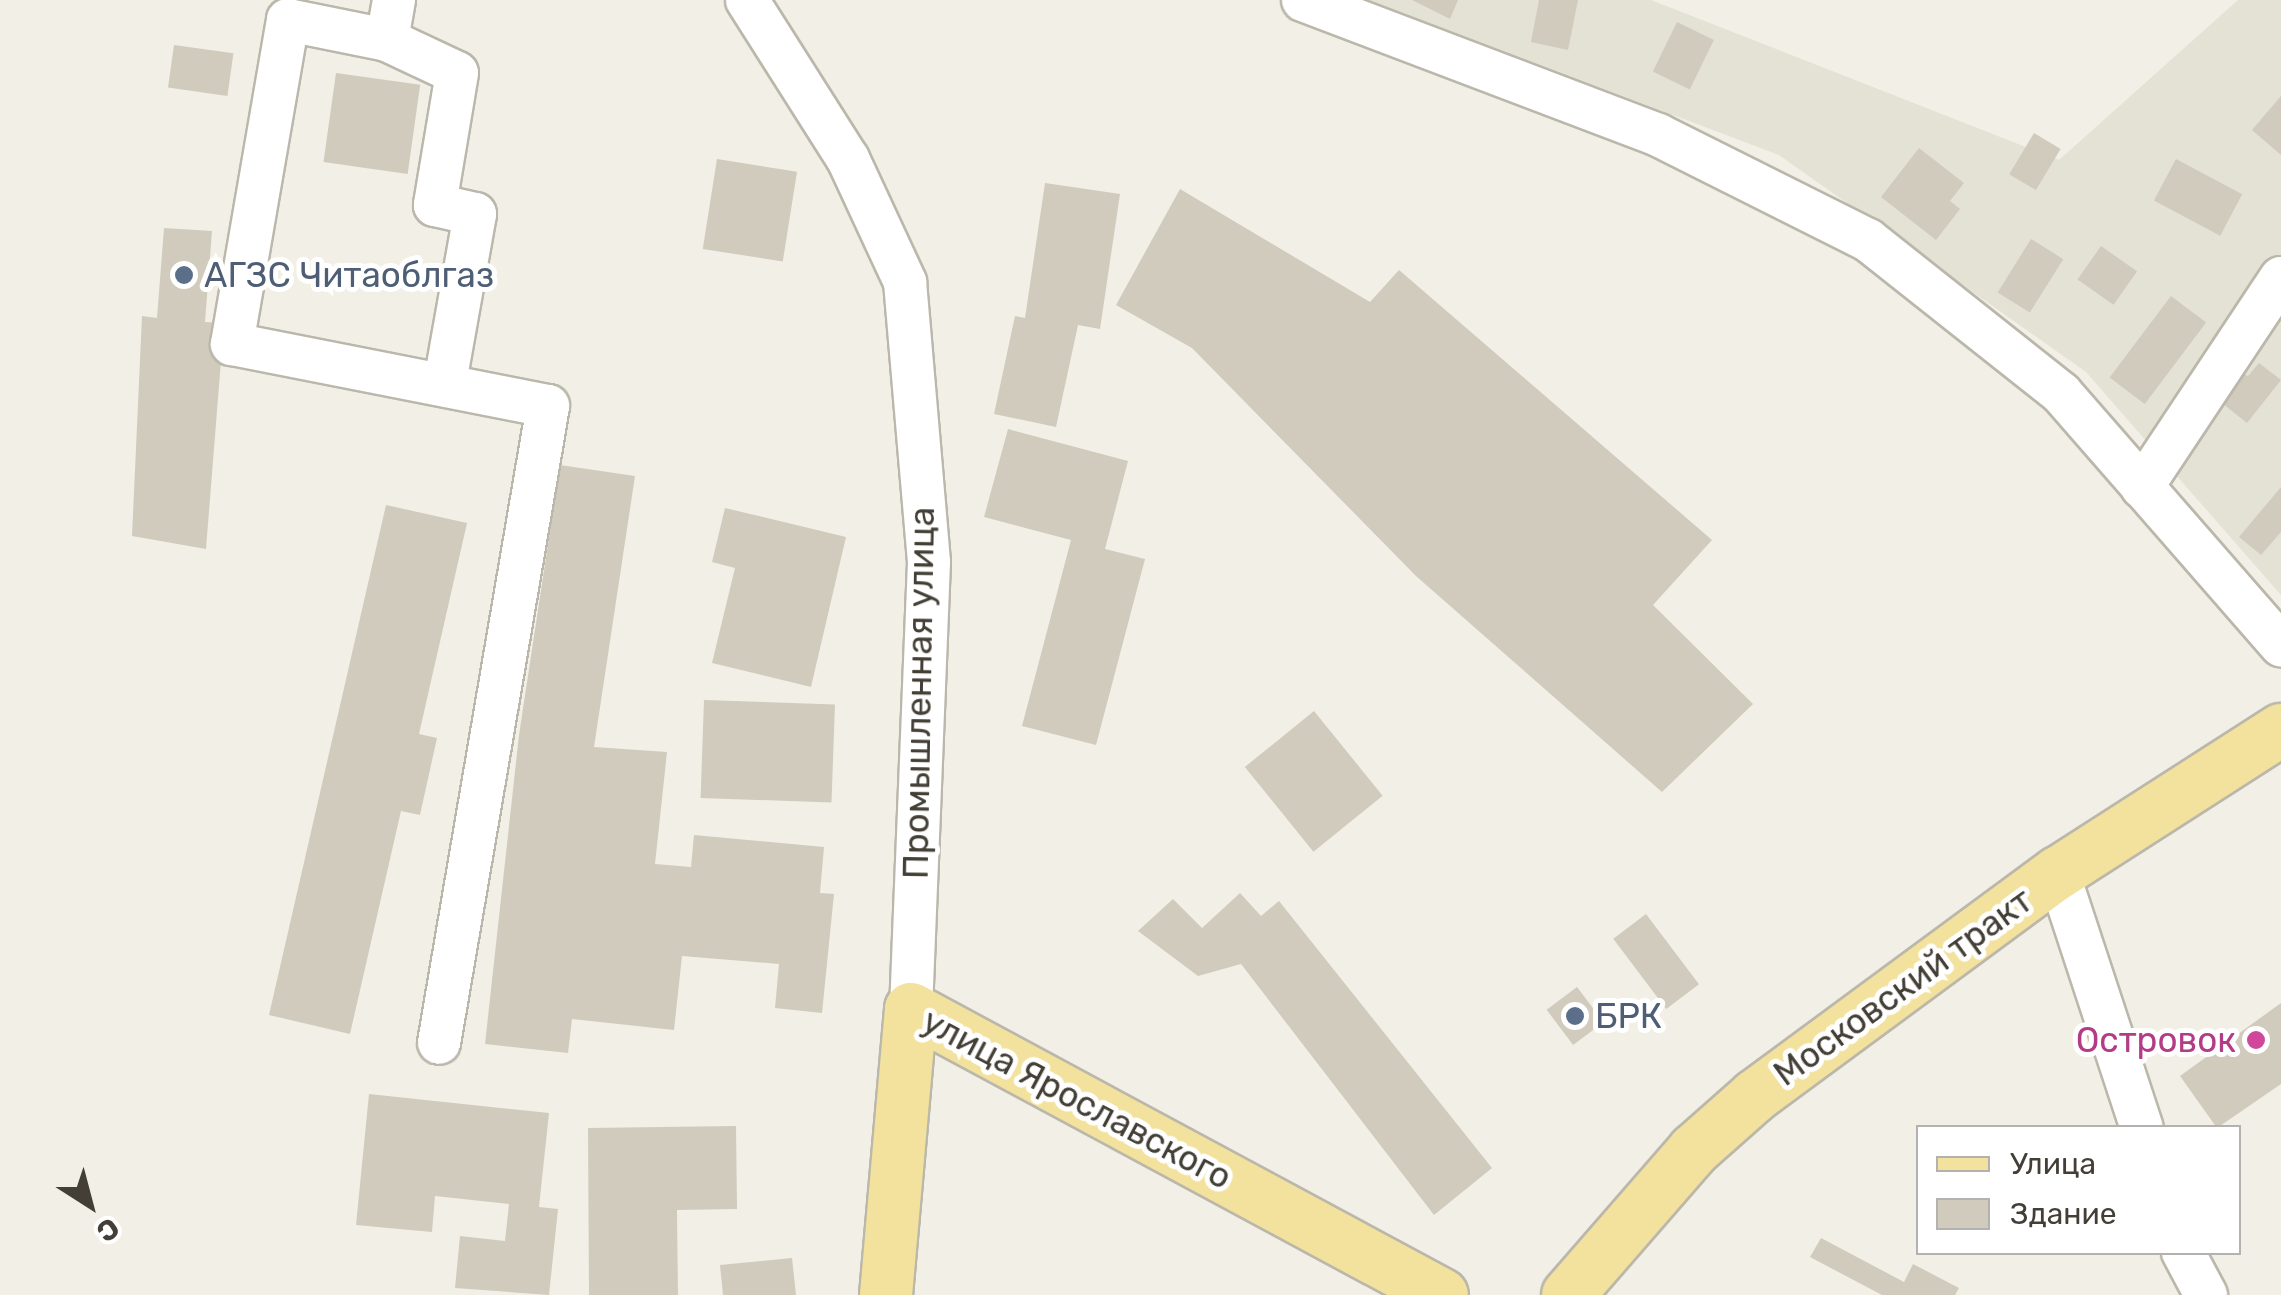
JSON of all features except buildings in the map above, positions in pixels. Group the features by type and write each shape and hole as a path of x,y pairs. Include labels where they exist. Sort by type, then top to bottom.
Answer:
{"main road":[{"name":"Московский тракт","path":"1568,1295 1694,1150 1755,1096 2058,873 2281,730"},
{"name":"улица Ярославского","path":"886,1295 911,1009 1442,1295"}],"street":[{"name":"Промышленная улица","path":"748,0 848,159 905,282 929,562 911,1009"},
{"path":"1303,0 1658,135 1868,240 2060,393 2281,645"},
{"path":"439,1042 548,406 232,344 288,20 391,20 456,73 435,205 475,214 446,383"},
{"path":"2142,487 2281,278"},
{"path":"2058,873 2141,1125"},
{"path":"2185,1255 2206,1295"}],"shaded area":[{"path":"1369,0 1651,0 2059,160 2238,0 2281,0 2281,595 2086,372 1779,155"}],"place":[{"name":"АГЗС Читаоблгаз","path":"184,275"},
{"name":"БРК","path":"1575,1016"},
{"name":"Островок","path":"2256,1040"}]}
